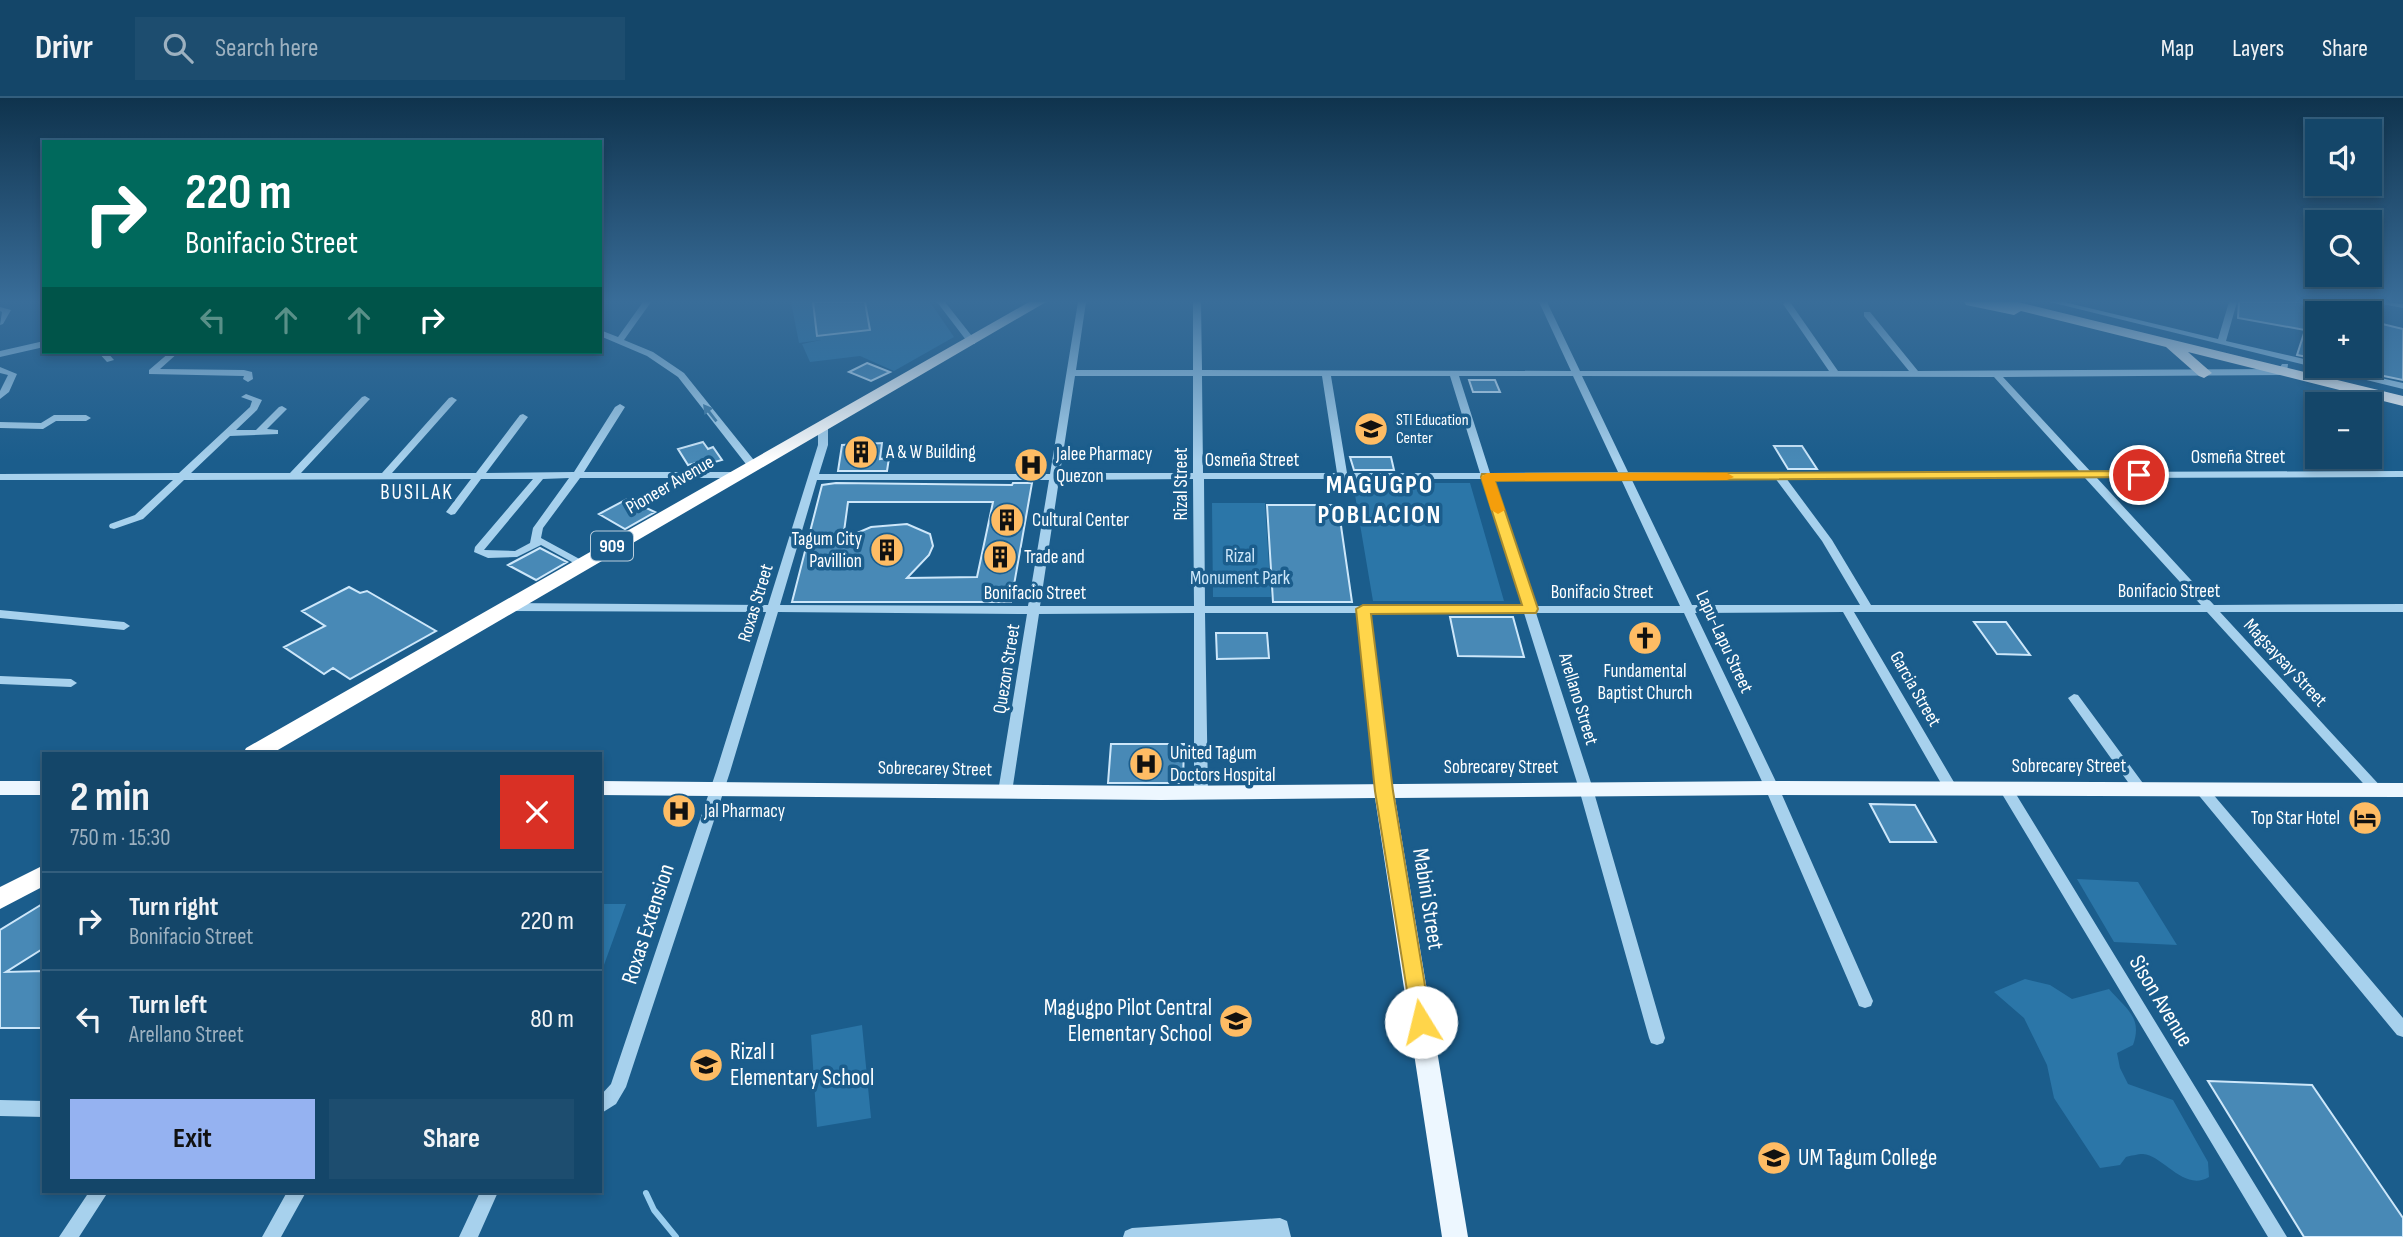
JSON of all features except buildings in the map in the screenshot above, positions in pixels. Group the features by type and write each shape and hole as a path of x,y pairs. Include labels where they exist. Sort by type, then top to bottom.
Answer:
{"highway":[{"name":"Pioneer Avenue","path":"257,752 581,564 745,465 777,453 949,355"},
{"path":"2181,355 2204,373"},
{"path":"2221,355 2403,396"},
{"path":"2228,355 2403,401"},
{"path":"0,899 42,875"}],"main road":[{"path":"0,788 42,788"},
{"name":"Sobrecarey Street","path":"602,788 1201,793 1586,789 2403,790"},
{"name":"Mabini Street","path":"1384,791 1455,1237"}],"street":[{"path":"105,355 110,360"},
{"path":"171,355 152,372 244,373 248,374 248,379"},
{"path":"650,355 681,376 745,465"},
{"name":"Quezon Street","path":"1005,792 1075,355"},
{"name":"Rizal Street","path":"1198,355 1201,793"},
{"name":"Lapu-Lapu Street","path":"1569,355 1772,789 1865,1002"},
{"path":"1823,355 1835,373"},
{"path":"1901,355 1916,374"},
{"path":"2274,355 2305,363"},
{"path":"1073,373 1996,374 2204,373 2284,369"},
{"path":"0,370 13,374 6,390 0,396"},
{"path":"1326,374 1343,477"},
{"name":"Arellano Street","path":"1454,374 1531,609 1657,1038"},
{"name":"Magsaysay Street","path":"1996,374 2377,790"},
{"path":"2369,378 2403,386"},
{"path":"114,526 139,517 183,477 257,403 257,400 247,397"},
{"path":"294,475 365,399"},
{"path":"386,474 452,400"},
{"path":"0,425 43,426 66,407"},
{"path":"535,542 538,528 577,475 620,407"},
{"path":"258,433 282,409"},
{"path":"451,512 523,417"},
{"path":"54,418 86,418"},
{"name":"Roxas Street","path":"716,790 814,477 823,445 823,426"},
{"path":"228,433 275,432"},
{"path":"0,477 577,475 745,465"},
{"name":"Osmeña Street","path":"814,477 2403,474"},
{"path":"541,475 479,552 510,555 535,542 546,542 581,564"},
{"path":"1779,476 1827,540 1867,608"},
{"name":"Bonifacio Street","path":"506,607 1034,611 2403,608"},
{"name":"Garcia Street","path":"1846,608 1951,789"},
{"name":"Mabini Street","path":"1363,609 1384,791"},
{"path":"0,614 124,626"},
{"path":"0,680 71,683"},
{"path":"2074,698 2140,789"},
{"name":"Sison Avenue","path":"2006,789 2278,1237"},
{"path":"2201,789 2403,1030"},
{"name":"Roxas Extension","path":"602,1104 615,1094 618,1087 716,790"},
{"path":"0,1108 42,1109"},
{"path":"68,1237 98,1193"},
{"path":"271,1237 295,1193"},
{"path":"468,1237 489,1193"},
{"path":"1132,1237 1280,1227 1282,1237"}],"green space":[{"path":"807,355 922,355 894,371 860,356 810,362"},
{"path":"1353,483 1470,483 1504,601 1373,601"},
{"name":"Rizal Monument Park","path":"1212,503 1265,503 1271,597 1213,597"},
{"path":"2077,879 2138,882 2177,945 2114,942"},
{"path":"602,904 626,904 602,970"},
{"path":"2025,979 2050,985 2072,999 2109,989 2131,1014 2136,1027 2133,1045 2117,1053 2120,1068 2128,1084 2173,1100 2208,1162 2209,1177 2191,1180 2143,1154 2126,1157 2120,1165 2100,1168 2054,1098 2047,1065 2024,1018 1994,992"},
{"path":"862,1025 871,1118 817,1127 811,1035"}],"waterway":[{"path":"646,1193 654,1210 676,1237"}],"slow traffic":[{"path":"1498,510 1487,477 1727,477"}],"place":[{"name":"STI Education Center","path":"1371,429"},
{"name":"A & W Building","path":"861,452"},
{"name":"Jalee Pharmacy Quezon","path":"1031,465"},
{"name":"Cultural Center","path":"1007,520"},
{"name":"Tagum City Pavillion","path":"887,550"},
{"name":"Trade and","path":"1000,557"},
{"name":"Fundamental Baptist Church","path":"1645,638"},
{"name":"United Tagum Doctors Hospital","path":"1146,764"},
{"name":"Jal Pharmacy","path":"679,811"},
{"name":"Top Star Hotel","path":"2365,818"},
{"name":"Magugpo Pilot Central Elementary School","path":"1236,1021"},
{"name":"Rizal I Elementary School","path":"706,1065"},
{"name":"UM Tagum College","path":"1774,1158"}],"district":[{"name":"BUSILAK","path":"417,492"},
{"name":"MAGUGPO POBLACION","path":"1380,500"}],"route":[{"path":"1421,1022 1384,791 1363,609 1531,609 1487,477 2139,475"}]}
